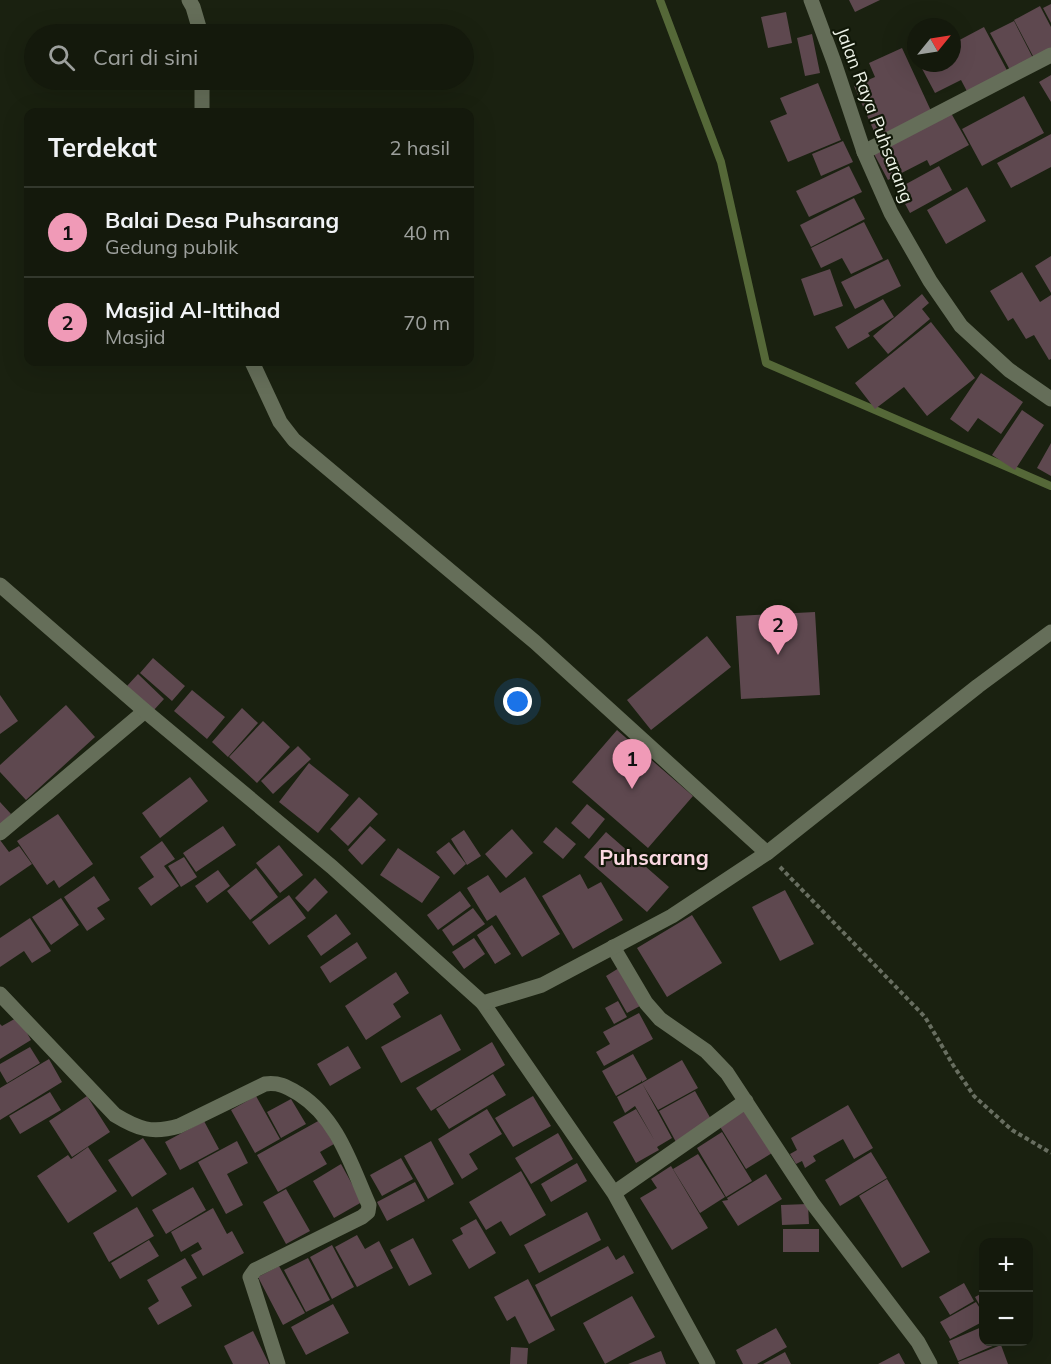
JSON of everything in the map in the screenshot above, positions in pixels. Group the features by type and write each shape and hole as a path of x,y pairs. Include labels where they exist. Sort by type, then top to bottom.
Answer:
{"street":[{"path":"189,0 198,24"},
{"name":"Jalan Raya Puhsarang","path":"811,0 864,152 891,213 930,281 962,326 1009,370 1051,399"},
{"path":"864,152 1051,55"},
{"path":"202,90 202,108"},
{"path":"254,366 280,422 294,440 526,635 767,853"},
{"path":"0,585 145,711 332,867 483,1003 614,1193 708,1364"},
{"path":"483,1003 542,985 672,916 767,853 978,686 1051,632"},
{"path":"0,833 145,711"},
{"path":"614,947 646,1003 660,1019 706,1051 727,1073 813,1204 918,1342 930,1364"},
{"path":"0,994 115,1115 133,1126 149,1130 165,1130 179,1126 265,1084 273,1083 287,1087 314,1103 326,1117 337,1134 369,1205 368,1212 251,1273 250,1277 278,1364"},
{"path":"614,1193 746,1101"}],"path":[{"path":"767,853 925,1017 974,1096 1012,1130 1051,1153"}],"building":[{"path":"849,0 880,0 855,12"},
{"path":"1051,4 1051,23 1043,8"},
{"path":"1040,6 1051,27 1051,49 1034,58 1014,20"},
{"path":"786,12 792,43 768,48 761,17"},
{"path":"1014,21 1034,60 1011,72 990,33"},
{"path":"984,27 1010,76 970,97 961,80 935,93 924,72 961,72 961,39"},
{"path":"812,34 820,73 805,76 797,38"},
{"path":"902,48 907,59 907,72 913,72 932,113 877,138 854,86 875,77 869,63"},
{"path":"1051,75 1051,102 1039,82"},
{"path":"818,83 841,140 788,162 770,121 787,114 780,98"},
{"path":"1024,96 1044,133 982,166 962,129"},
{"path":"951,113 969,145 930,166 927,160 888,180 874,154"},
{"path":"1051,134 1051,167 1011,188 997,163"},
{"path":"843,141 853,162 821,176 812,154"},
{"path":"849,166 862,192 809,217 796,191"},
{"path":"939,166 952,190 910,213 897,189"},
{"path":"967,187 986,221 946,244 927,210"},
{"path":"854,198 865,219 811,247 800,225"},
{"path":"864,222 883,259 851,274 842,258 821,268 811,248"},
{"path":"1051,256 1051,293 1035,266"},
{"path":"888,259 901,286 855,309 841,282"},
{"path":"830,269 843,306 814,316 801,279"},
{"path":"1022,272 1040,302 1051,295 1051,359 1049,360 1034,335 1026,339 1013,318 1008,321 990,291"},
{"path":"922,294 929,303 922,309 930,319 888,354 873,336"},
{"path":"883,299 894,317 868,333 870,336 848,349 835,327"},
{"path":"931,322 975,378 927,416 904,387 875,409 855,383"},
{"path":"981,373 1023,402 1001,434 978,418 968,432 950,419"},
{"path":"1022,410 1044,425 1015,470 992,455"},
{"path":"1051,443 1051,476 1037,468"},
{"path":"815,612 820,695 741,699 736,616"},
{"path":"707,636 731,667 651,730 627,700"},
{"path":"153,658 185,686 172,701 140,673"},
{"path":"138,674 164,699 153,711 127,686"},
{"path":"192,690 225,717 207,739 174,711"},
{"path":"0,695 18,721 0,734"},
{"path":"66,705 95,737 26,800 0,772 0,765"},
{"path":"242,708 258,723 228,757 212,742"},
{"path":"263,721 290,747 257,783 229,757"},
{"path":"617,730 693,796 648,848 572,782"},
{"path":"298,746 311,759 273,794 261,781"},
{"path":"309,763 349,795 318,833 279,802"},
{"path":"190,777 208,801 160,838 142,813"},
{"path":"359,797 378,814 348,846 330,829"},
{"path":"0,802 11,814 0,825"},
{"path":"587,804 605,819 589,839 571,823"},
{"path":"58,814 93,864 59,888 54,880 47,885 17,841"},
{"path":"223,826 236,845 196,872 183,853"},
{"path":"370,826 386,840 362,865 348,850"},
{"path":"556,827 576,844 563,859 543,842"},
{"path":"512,829 533,853 506,878 485,854"},
{"path":"464,830 481,856 467,865 451,839"},
{"path":"606,832 669,887 647,912 584,857"},
{"path":"0,840 9,852 19,846 32,864 0,886"},
{"path":"162,841 175,859 164,866 179,886 151,906 138,888 154,877 140,857"},
{"path":"449,842 466,864 454,875 436,852"},
{"path":"279,845 303,875 280,893 256,863"},
{"path":"398,848 440,877 422,903 380,875"},
{"path":"184,857 197,877 181,887 168,866"},
{"path":"256,868 278,897 250,920 227,891"},
{"path":"218,870 230,886 207,903 195,886"},
{"path":"580,874 588,889 601,882 623,920 573,949 542,896"},
{"path":"488,875 500,893 525,877 560,934 522,957 496,915 487,921 467,888"},
{"path":"94,876 110,900 97,908 105,919 87,931 64,897"},
{"path":"315,878 328,892 308,912 295,898"},
{"path":"785,890 814,944 780,961 752,907"},
{"path":"460,891 471,906 438,930 427,915"},
{"path":"289,895 306,918 269,945 252,922"},
{"path":"61,898 79,925 51,945 32,917"},
{"path":"473,908 485,924 453,946 442,930"},
{"path":"336,914 351,934 321,956 307,936"},
{"path":"692,915 722,963 667,997 637,948"},
{"path":"30,918 51,951 32,963 24,951 0,967 0,938"},
{"path":"492,925 511,954 495,964 477,935"},
{"path":"474,938 485,954 464,969 452,952"},
{"path":"357,942 367,958 330,983 320,967"},
{"path":"619,968 640,1006 627,1013 606,976"},
{"path":"396,972 409,993 393,1004 401,1017 366,1040 345,1006"},
{"path":"618,1001 627,1017 614,1024 605,1008"},
{"path":"639,1013 653,1039 604,1066 596,1052 610,1044 603,1032"},
{"path":"441,1014 461,1050 401,1083 381,1047"},
{"path":"18,1017 31,1040 0,1059 0,1024 2,1026"},
{"path":"492,1042 505,1065 431,1111 416,1088"},
{"path":"348,1046 361,1068 330,1086 317,1064"},
{"path":"30,1047 40,1063 7,1083 0,1071 0,1064"},
{"path":"633,1054 647,1079 642,1082 641,1080 616,1096 602,1071"},
{"path":"49,1059 62,1082 0,1120 0,1088"},
{"path":"682,1060 698,1088 658,1110 642,1083"},
{"path":"493,1074 506,1095 449,1129 436,1109"},
{"path":"642,1083 672,1138 657,1147 659,1150 636,1163 613,1122 636,1109 655,1141 635,1106 625,1113 617,1097"},
{"path":"695,1091 712,1121 676,1142 659,1111"},
{"path":"50,1092 61,1110 20,1134 9,1116"},
{"path":"87,1096 110,1132 72,1157 49,1121"},
{"path":"256,1096 280,1139 255,1153 231,1110"},
{"path":"533,1096 551,1126 513,1147 495,1118"},
{"path":"291,1099 306,1124 281,1138 267,1112"},
{"path":"848,1105 873,1148 854,1159 843,1139 813,1156 816,1161 805,1168 802,1161 796,1164 790,1154 797,1150 791,1138"},
{"path":"745,1108 772,1153 746,1169 719,1125"},
{"path":"487,1109 502,1134 469,1154 478,1169 462,1179 438,1139"},
{"path":"320,1120 334,1144 320,1152 327,1164 278,1192 257,1155"},
{"path":"204,1121 219,1149 180,1170 165,1142"},
{"path":"722,1132 752,1181 726,1197 697,1148"},
{"path":"558,1133 573,1159 531,1184 515,1158"},
{"path":"143,1138 167,1174 132,1197 108,1160"},
{"path":"237,1141 248,1163 227,1174 243,1205 226,1214 198,1162"},
{"path":"431,1141 454,1184 428,1199 404,1156"},
{"path":"88,1147 117,1191 68,1223 37,1176 68,1155 71,1159"},
{"path":"871,1152 887,1178 840,1206 825,1180"},
{"path":"698,1154 725,1197 700,1213 673,1169"},
{"path":"401,1158 413,1179 382,1196 370,1175"},
{"path":"577,1163 587,1181 551,1202 541,1184"},
{"path":"341,1164 362,1202 334,1218 313,1181"},
{"path":"671,1166 708,1228 672,1250 640,1198 657,1188 651,1179"},
{"path":"521,1171 546,1215 510,1236 501,1221 486,1230 469,1202"},
{"path":"766,1174 782,1199 738,1226 722,1201 728,1200 727,1198"},
{"path":"887,1179 930,1252 902,1268 859,1196"},
{"path":"415,1182 425,1201 387,1221 377,1202"},
{"path":"193,1187 206,1210 166,1234 152,1210"},
{"path":"286,1189 310,1231 286,1244 263,1202"},
{"path":"808,1204 809,1224 782,1225 781,1205"},
{"path":"137,1207 154,1236 109,1262 93,1233"},
{"path":"213,1208 227,1234 232,1231 244,1253 203,1276 191,1255 202,1249 198,1242 181,1252 171,1232"},
{"path":"587,1212 601,1240 539,1273 524,1245"},
{"path":"476,1219 496,1253 469,1269 452,1240 463,1234 460,1228"},
{"path":"783,1229 819,1229 819,1252 783,1252"},
{"path":"357,1235 365,1249 379,1241 393,1268 357,1287 335,1247"},
{"path":"413,1238 432,1274 409,1286 390,1250"},
{"path":"149,1240 159,1256 120,1279 111,1263"},
{"path":"332,1245 354,1287 332,1299 310,1257"},
{"path":"608,1246 616,1260 624,1255 634,1273 551,1317 535,1285"},
{"path":"185,1258 197,1278 181,1287 192,1306 158,1325 148,1308 159,1301 147,1280"},
{"path":"308,1258 330,1300 306,1312 284,1270"},
{"path":"279,1266 305,1313 283,1325 258,1277"},
{"path":"528,1279 555,1330 529,1344 515,1316 507,1321 494,1297"},
{"path":"964,1283 974,1301 950,1315 939,1297"},
{"path":"632,1296 655,1337 605,1364 583,1323"},
{"path":"976,1302 979,1307 979,1324 950,1339 940,1322"},
{"path":"333,1304 349,1333 306,1355 291,1327"},
{"path":"776,1328 787,1347 757,1364 743,1364 736,1350"},
{"path":"979,1328 979,1346 993,1346 958,1361 949,1341"},
{"path":"253,1331 269,1364 233,1364 224,1346"},
{"path":"1001,1346 1008,1364 959,1364 958,1362"},
{"path":"511,1347 528,1348 527,1364 510,1364"},
{"path":"661,1351 666,1364 628,1364"},
{"path":"785,1352 791,1364 763,1364"},
{"path":"899,1353 905,1364 878,1364"}],"waterway":[{"path":"660,0 721,162 766,363 1051,486"}],"place":[{"name":"Masjid Al-Ittihad","path":"778,655"},
{"name":"Balai Desa Puhsarang","path":"632,789"}],"district":[{"name":"Puhsarang","path":"654,857"}]}
